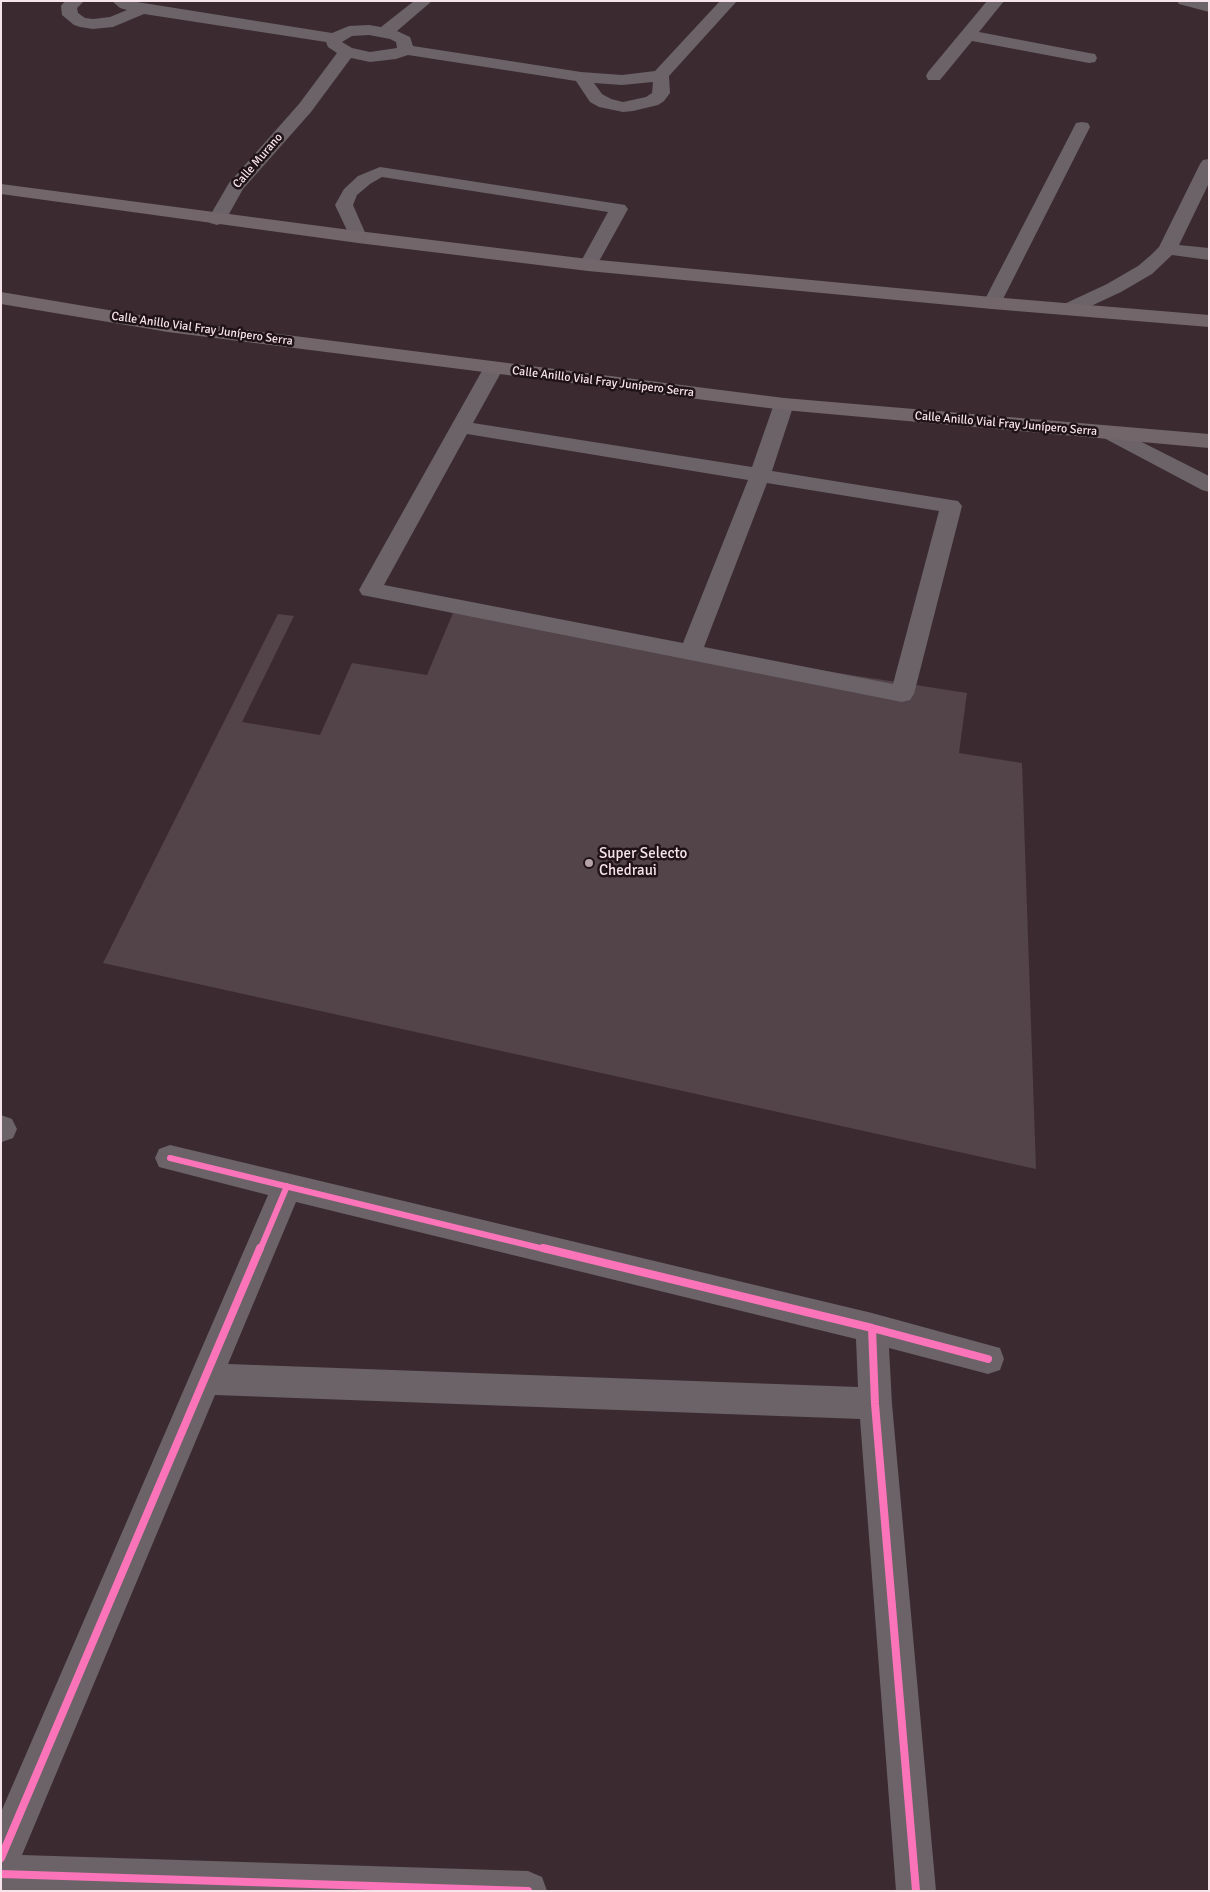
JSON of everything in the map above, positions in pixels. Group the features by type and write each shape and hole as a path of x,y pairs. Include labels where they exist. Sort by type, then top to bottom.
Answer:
{"highway":[{"path":"1,189 217,219 588,265 992,303 1209,320"},
{"name":"Calle Anillo Vial Fray Junípero Serra","path":"1,298 168,326 493,369 784,404 1209,440"}],"street":[{"path":"76,1 69,6 70,15 80,22 93,24 113,22 142,10"},
{"path":"120,1 142,10 334,38 349,31 385,32 404,40 406,50"},
{"path":"385,32 424,1"},
{"path":"334,38 334,44 343,58 364,62 406,50 581,78 622,80 661,75 729,1"},
{"path":"934,76 996,1"},
{"path":"1185,1 1209,7"},
{"path":"967,35 1089,58"},
{"name":"Calle Murano","path":"217,219 235,187 305,108 343,58"},
{"name":"Calle Murano","path":"305,108 337,85 364,62"},
{"path":"581,78 596,98 605,103 623,107 652,101 658,97 661,93 661,75"},
{"path":"1069,309 1114,288 1145,270 1166,249 1209,164"},
{"path":"1166,249 1209,254"},
{"path":"170,1158 872,1328 988,1360"},
{"path":"1,1858 287,1186"},
{"path":"872,1328 875,1404 916,1891"},
{"path":"206,1380 875,1404"},
{"path":"1,1874 157,1886 528,1891"}],"lane":[{"path":"992,303 1082,127"},
{"path":"358,237 344,205 350,193 364,180 380,172 619,209 588,265"},
{"path":"462,427 951,506 902,694 370,590 493,369"},
{"path":"691,652 760,475 784,404"},
{"path":"1109,433 1209,485"}],"building":[{"name":"Super Selecto Chedraui","path":"453,613 967,693 959,753 1022,763 1036,1169 103,963 278,614 294,616 242,722 320,735 352,663 427,675"}],"cycle path":[{"path":"170,1158 872,1328 988,1359"},
{"path":"1,1858 287,1186"},
{"path":"872,1328 875,1404 916,1891"},
{"path":"1,1874 528,1891"}],"place":[{"name":"Super Selecto Chedraui","path":"589,863"}]}
